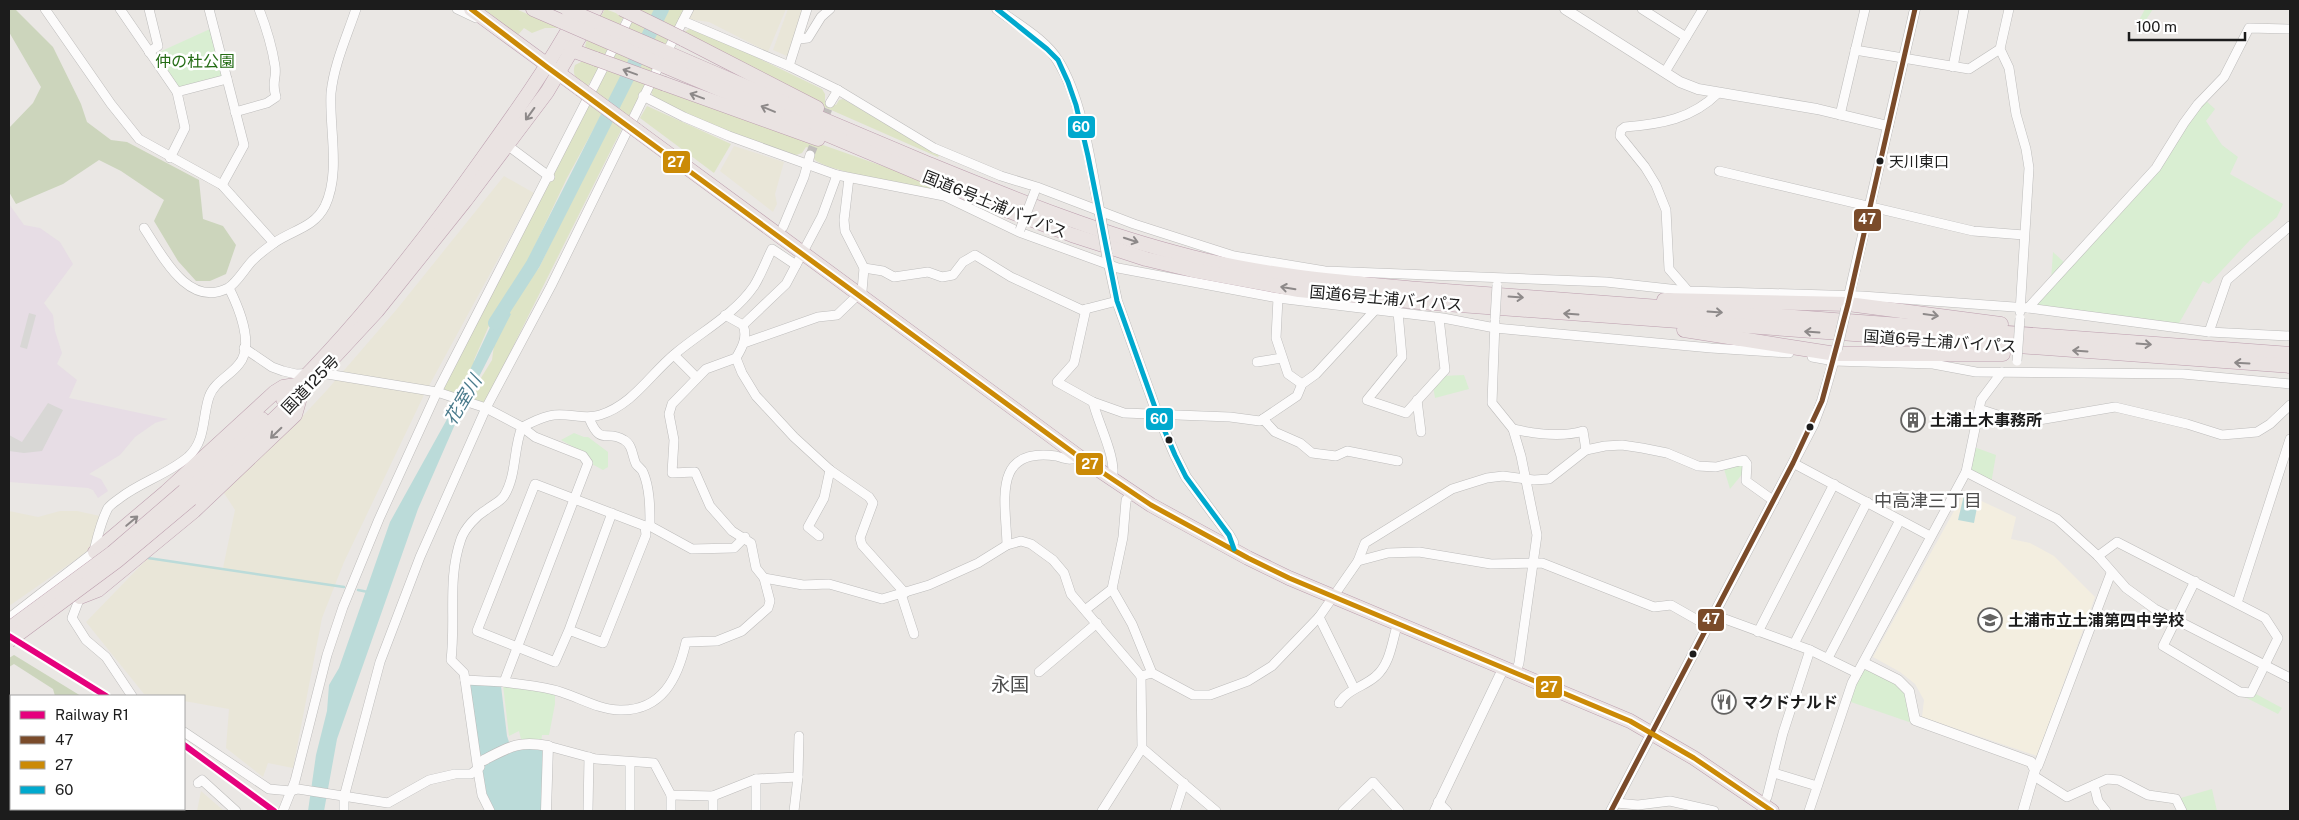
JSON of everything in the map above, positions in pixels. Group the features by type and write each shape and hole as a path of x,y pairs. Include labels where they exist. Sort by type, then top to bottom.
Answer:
{"highway":[{"path":"471,9 552,71 636,130 799,259 859,295 1078,456 1132,493 1234,551 1334,596 1604,709 1653,733 1767,808"},
{"name":"国道6号土浦バイパス","path":"533,9 569,13 660,57 942,182 1072,235 1146,259 1246,281 1351,296 1620,318 2290,366"},
{"path":"552,71 566,48 596,9"},
{"path":"622,9 820,110 906,149 922,161"},
{"path":"566,48 569,13"},
{"path":"566,48 942,182"},
{"name":"国道6号土浦バイパス","path":"660,57 1076,222 1150,246 1238,267 1300,277 1419,289 2290,354"},
{"name":"国道125号","path":"9,642 117,561 299,389 321,373 377,311 507,145 552,71"},
{"name":"国道125号","path":"299,389 307,373 371,302 416,248 552,71"},
{"path":"1631,305 1660,300 1848,303 2013,326 2078,339"},
{"path":"1620,318 1650,326 1835,355 2012,354 2052,349"},
{"path":"80,597 98,590 194,511 295,416 299,389 283,387 275,392 166,492 95,552"},
{"name":"国道125号","path":"9,630 188,495"}],"street":[{"path":"45,9 127,126 139,139 170,158 222,185 274,243"},
{"path":"120,9 176,92 185,128 170,158"},
{"path":"149,9 158,46 149,52"},
{"path":"209,9 244,145 222,185"},
{"path":"235,112 267,103 276,98 272,86 276,69 268,31 258,9"},
{"path":"144,228 171,269 195,290 206,293 229,288 253,260 274,243 306,228 325,206 332,177 332,91 336,71 356,9"},
{"path":"457,9 494,27"},
{"path":"283,811 295,790 327,655 343,607 379,519 440,393 634,9"},
{"path":"344,811 342,796 380,662 420,557 484,408 644,96 660,57 683,21 688,9"},
{"path":"789,66 803,16 807,9"},
{"path":"798,39 808,38 821,17 830,9"},
{"path":"996,9 1033,36 1058,60 1076,105 1117,301 1157,413 1186,476 1220,521 1233,542 1234,551"},
{"path":"1565,9 1581,13 1680,82 1718,93 1840,115 1888,126"},
{"path":"1642,9 1686,37"},
{"path":"1665,72 1703,9"},
{"path":"1840,115 1865,9"},
{"path":"1614,807 1774,501 1819,409 1848,303 1915,9"},
{"path":"1953,67 1964,9"},
{"path":"2009,9 2000,49 2009,68 2016,114 2026,149 2029,168 2017,373"},
{"path":"683,21 789,66 838,90 934,148 1100,216 1225,253 1325,271 1498,281 1606,282 1848,303 2022,311 2208,332 2290,336"},
{"path":"2022,311 2156,168 2198,104 2224,77 2249,28 2290,29"},
{"path":"1855,50 1903,60 1969,69 2000,49"},
{"path":"176,92 227,79"},
{"path":"830,103 838,90"},
{"path":"1688,290 1669,269 1666,210 1656,185 1620,136 1625,127 1652,125 1678,119 1697,110 1718,93"},
{"path":"644,96 684,117 729,136 808,159 837,175 944,196 1020,231 1108,260 1195,284 1278,298 1710,348 1835,355 1933,364 1976,372 2183,374 2290,384"},
{"path":"507,145 550,176"},
{"path":"783,226 804,177 808,159"},
{"path":"1719,171 1973,231 2024,235"},
{"path":"743,325 786,284 822,216 837,175"},
{"path":"744,343 818,317 837,315 862,291 864,268 845,231 844,220 849,178"},
{"path":"1020,231 1036,189"},
{"path":"2208,332 2227,280 2290,226"},
{"path":"490,811 482,796 464,673 451,660 453,640 452,588 454,566 462,537 472,522 484,510 502,499 508,488 513,469 515,446 522,427 545,416 589,418 600,415 628,400 645,386 674,355 725,315 753,287 773,247 799,259"},
{"path":"864,268 882,271 894,277 928,272 942,277 954,275 962,262 975,255 1020,281 1082,310 1117,301"},
{"path":"1447,811 1437,806 1510,669 1519,663 1537,535 1513,429 1492,403 1498,281"},
{"path":"131,695 106,657 86,640 72,618 109,507 134,487 178,463 196,448 200,440 210,396 214,387 241,363 244,348 244,328 241,314 229,288"},
{"path":"1278,298 1276,338 1288,374 1302,384"},
{"path":"1086,309 1074,363 1057,382 1094,402 1124,413 1230,417 1260,421 1297,396 1302,384 1316,374 1376,309"},
{"path":"1398,312 1402,358 1367,400 1406,413 1445,370 1439,318"},
{"path":"465,680 504,682 559,691 588,702 619,710 647,707 673,681 681,664 686,642 717,641 742,631 768,608 770,602 764,578 756,568 751,543 745,537 732,531 710,506 695,472 672,472 674,440 669,414 672,404 696,377 706,369 736,358 744,343 745,330 743,325 725,315"},
{"path":"244,348 272,367 296,374 321,373 440,393 484,408 522,427 536,437 584,456 588,463 504,682"},
{"path":"674,355 696,377"},
{"path":"736,358 742,373 756,396 794,437 830,470 855,485 873,503 860,538 862,545 903,593 914,634"},
{"path":"1257,362 1282,358"},
{"path":"1809,811 1852,683 1966,472 1981,400 2002,372"},
{"path":"1417,400 1421,432"},
{"path":"1094,402 1096,417 1112,462 1112,480"},
{"path":"1979,409 2012,420 2033,421 2115,407 2188,424 2222,435 2257,432 2270,424 2290,405"},
{"path":"569,630 604,643 648,526 650,503 643,471 637,466 629,444 622,439 595,432 589,418"},
{"path":"1263,419 1275,432 1300,443 1312,453 1336,456 1347,451 1398,461"},
{"path":"1513,429 1532,434 1575,433 1582,431 1586,450"},
{"path":"2236,603 2290,439"},
{"path":"1112,588 1132,624 1152,673 1193,695 1210,695 1248,680 1272,666 1319,617 1358,561 1365,543 1452,489 1487,478 1503,476 1525,479 1548,479 1586,450 1622,445 1667,453 1698,466 1716,467 1744,460 1747,464 1746,481 1774,501"},
{"path":"1006,545 1005,479 1010,467 1023,459 1055,456 1071,459 1078,456"},
{"path":"1793,463 1930,536"},
{"path":"819,536 808,527 824,498 830,470"},
{"path":"1966,472 2057,519 2098,556 2126,588 2155,608 2290,678"},
{"path":"612,513 569,630 555,662 477,631 535,484 648,526 692,549 734,548 745,537"},
{"path":"1758,632 1834,484"},
{"path":"1084,610 1112,588 1123,537 1126,500 1132,493"},
{"path":"1794,644 1867,502"},
{"path":"1828,658 1900,520"},
{"path":"1209,538 1217,532 1220,521"},
{"path":"764,578 803,585 829,584 882,599 903,593 978,563 1006,545 1021,542 1031,544 1053,560 1064,573 1071,594 1141,676 1142,748 1102,811"},
{"path":"2098,556 2117,542 2195,581 2265,618 2278,638 2266,666 2251,693 2240,692 2163,646 2175,618 2195,581"},
{"path":"13,615 95,552"},
{"path":"1358,561 1388,553 1419,552 1492,564 1542,563 1654,608 1672,605 1708,626"},
{"path":"2023,811 2034,772 2038,766 2111,573"},
{"path":"49,618 80,597"},
{"path":"1714,615 1810,650 1858,673"},
{"path":"1319,617 1330,635 1349,681 1354,688"},
{"path":"1039,672 1097,623"},
{"path":"1339,703 1344,695 1377,676 1389,656 1398,623"},
{"path":"1767,808 1767,797 1783,732 1810,650"},
{"path":"1864,662 1898,680 1910,691 1915,720 2031,762 2034,772 2067,797 2107,779 2119,780 2148,795 2176,799 2182,811"},
{"path":"1141,676 1152,673"},
{"path":"185,733 269,789 295,790 388,803 429,780 455,774 471,774 478,771 484,760 518,744 532,743 589,757 654,764 671,795 671,811"},
{"path":"794,811 798,777 799,736"},
{"path":"546,811 548,746"},
{"path":"1142,748 1216,811"},
{"path":"588,811 589,757"},
{"path":"630,762 630,811"},
{"path":"1774,773 1817,786"},
{"path":"671,795 713,796 756,779 798,777"},
{"path":"756,779 756,811"},
{"path":"198,784 202,780 236,811"},
{"path":"1343,811 1373,782 1399,811"},
{"path":"1175,811 1184,783"},
{"path":"2094,785 2098,802 2106,811"},
{"path":"713,796 713,811"},
{"path":"1614,807 1638,806 1670,801 1714,811"}],"shaded area":[{"path":"694,9 786,9 768,52 709,22 688,19"},
{"path":"788,9 804,9 789,57 773,50"},
{"path":"734,146 784,162 775,194 777,204 773,212 720,171"},
{"path":"504,176 534,193 424,395 344,562 322,618 293,768 268,763 263,777 226,748 229,709 185,701 185,695 144,694 86,622 148,558 223,568 235,510 224,493 284,433 286,434 397,309"},
{"path":"9,204 24,225 40,228 60,242 73,264 44,303 53,315 55,331 62,353 57,364 77,380 69,398 168,419 155,423 135,437 120,455 89,474 101,479 108,491 98,498 93,490 88,488 9,482"},
{"path":"29,313 36,315 27,349 20,347"},
{"path":"48,403 63,410 42,451 24,453 9,451 9,435 22,442"},
{"name":"土浦市立土浦第四中学校","path":"1964,493 2016,517 2011,539 2030,543 2054,556 2095,597 2037,756 1922,717 1924,700 1915,684 1900,672 1873,657"},
{"path":"9,511 38,517 60,511 77,511 100,516 91,549 9,606"},
{"path":"201,791 224,811 197,811"}],"green space":[{"path":"9,9 15,9 53,47 81,104 87,122 111,140 127,142 199,180 203,219 223,226 236,245 226,274 210,281 196,281 178,261 154,221 164,200 121,171 99,160 63,184 16,204 9,192 9,128 33,103 41,87 9,32"},
{"path":"484,9 516,9 559,28 545,28 532,33 524,28 517,36"},
{"path":"605,9 624,16 619,26 600,18"},
{"path":"638,9 659,9 623,75 622,81 619,82 567,178 527,262 491,321 474,360 477,364 466,383 465,379 462,389 457,395 443,390"},
{"path":"666,9 685,9 614,144 484,405 467,399 470,389 476,386 492,360 496,330 522,288 539,268 569,205 579,178 584,173 589,156 644,54 652,29 658,24"},
{"path":"2145,9 2153,9 2142,26 2137,24"},
{"path":"691,28 727,43 822,89 825,94 825,101 836,105 839,100 843,99 939,155 938,157 822,106 681,34"},
{"name":"仲の杜公園","path":"210,29 222,77 178,88 155,54"},
{"path":"587,39 610,49 606,56 588,50 585,46"},
{"path":"585,60 590,61 599,68 587,87 578,80 574,72 575,65"},
{"path":"653,85 911,176 948,191 946,193 835,169 813,158 815,150 806,147 802,153 796,155 749,141 655,99 651,92"},
{"path":"2204,99 2215,109 2206,121 2222,145 2238,157 2230,174 2283,204 2277,217 2250,240 2209,284 2203,281 2178,325 2032,307 2158,170"},
{"path":"647,106 731,144 714,173 640,118"},
{"path":"2053,252 2066,264 2051,280"},
{"path":"1464,375 1469,389 1435,398 1433,386 1442,376"},
{"path":"574,433 588,437 608,452 608,467 603,470 590,463 586,454 561,440"},
{"path":"1974,447 1996,455 1991,484 1969,470"},
{"path":"1743,463 1744,472 1730,489 1724,469"},
{"path":"14,655 79,695 55,695 53,689 14,664 9,667 9,658"},
{"path":"1863,670 1875,672 1888,678 1903,690 1910,708 1912,723 1848,701"},
{"path":"503,685 555,693 555,704 549,735 542,735 541,743 522,743 519,731 509,736"},
{"path":"2239,694 2256,694 2282,708 2278,714"},
{"path":"2212,789 2217,811 2182,811 2177,799"},
{"path":"9,795 10,810 39,811 9,811"},
{"path":"106,810 181,810 181,811"}],"water":[{"path":"500,306 511,314 456,422 418,509 337,739 324,811 308,811 316,755 327,711 329,685 339,668 390,522 446,421"},
{"path":"1964,495 1979,497 1974,523 1958,520"},
{"path":"467,681 501,686 507,736 510,745 479,766"},
{"path":"512,748 546,748 544,811 492,811 484,795 480,771 485,762"}],"waterway":[{"name":"花室川","path":"495,323 533,264 662,9"},
{"path":"148,558 344,587"},
{"path":"358,590 368,592"}],"tunnel":[{"path":"810,155 830,103"}],"rail line":[{"name":"R1","path":"9,636 104,695"},
{"name":"R1","path":"185,746 274,811"}],"transit line":[{"name":"27","path":"471,9 547,67 1078,456 1151,505 1289,578 1630,721 1694,758 1772,811"},
{"name":"60","path":"997,9 1058,60 1068,82 1076,105 1088,156 1117,301 1157,413 1175,455 1186,477 1229,535 1234,549"},
{"name":"47","path":"1611,811 1793,463 1822,401 1848,304 1915,9"}],"place":[{"name":"天川東口","path":"1880,161"},
{"name":"土浦土木事務所","path":"1913,420"},
{"name":"土浦市立土浦第四中学校","path":"1990,620"},
{"name":"マクドナルド","path":"1724,702"}],"district":[{"name":"中高津三丁目","path":"1928,501"},
{"name":"永国","path":"1010,684"}]}
